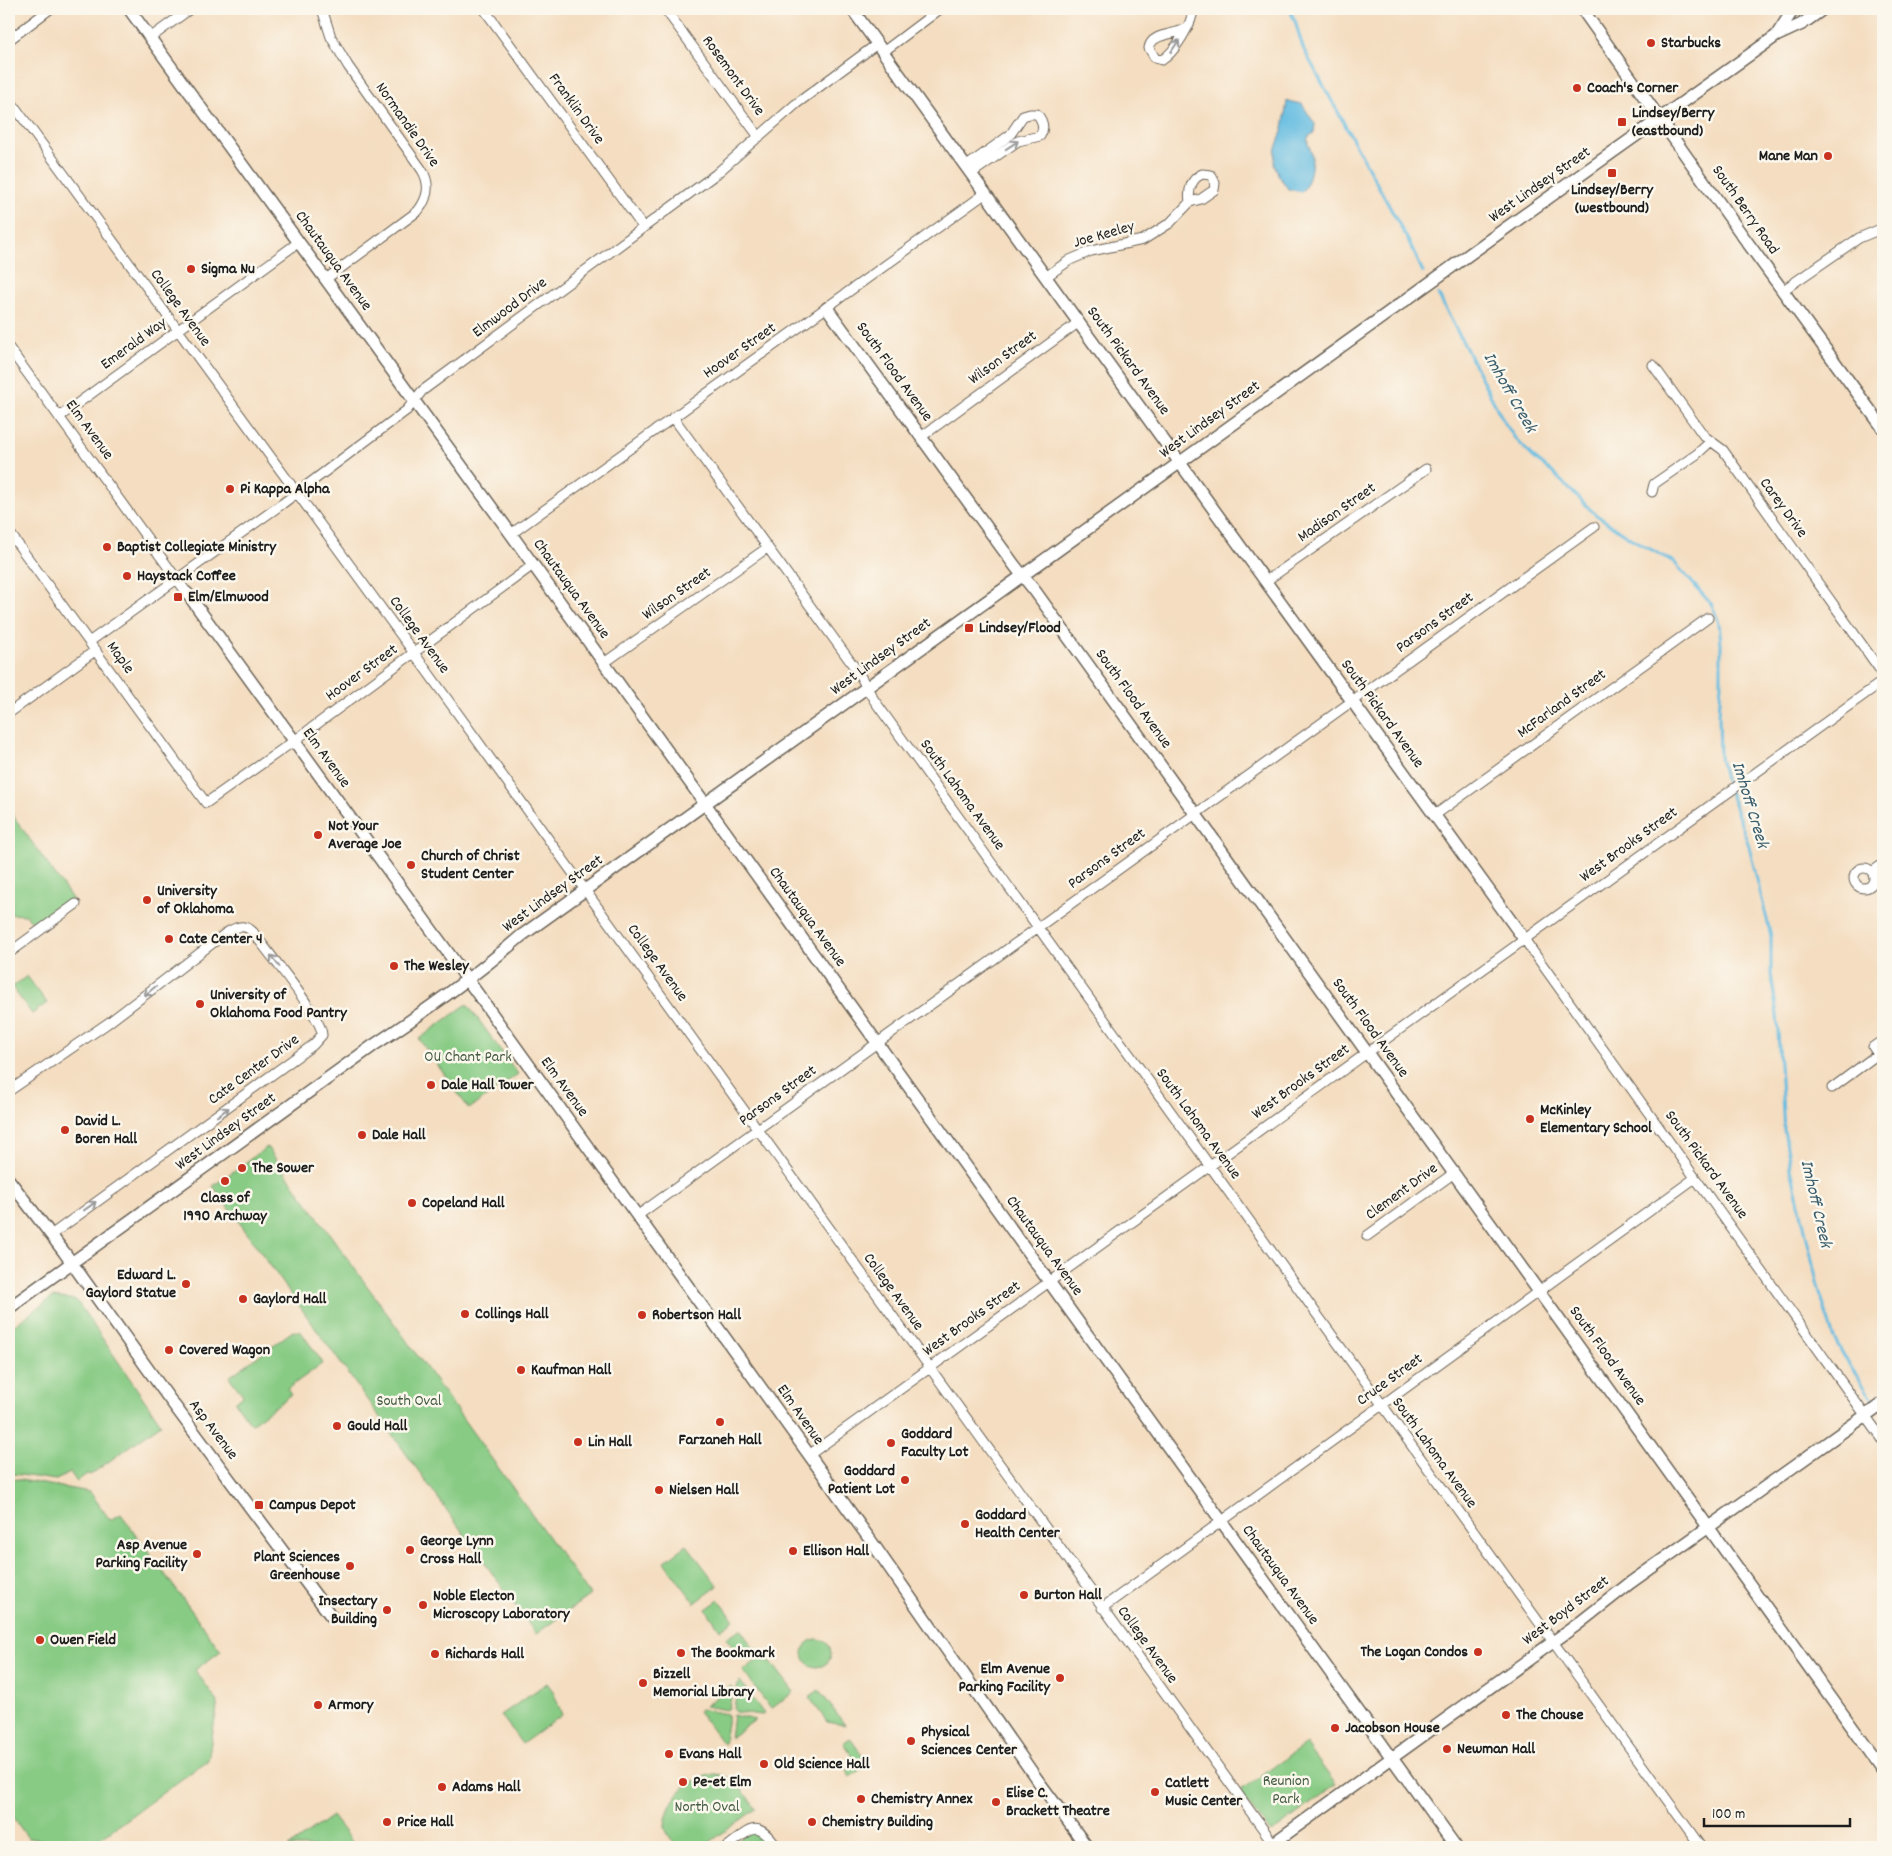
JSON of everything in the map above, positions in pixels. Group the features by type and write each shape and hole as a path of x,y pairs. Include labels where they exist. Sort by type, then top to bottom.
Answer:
{"street":[{"path":"9,40 50,9"},
{"name":"Chautauqua Avenue","path":"129,9 415,401 1456,1847"},
{"path":"150,38 190,9"},
{"name":"Normandie Drive","path":"322,9 332,37 344,60 422,170 428,182 426,198 418,211 326,279"},
{"name":"Franklin Drive","path":"484,9 643,227"},
{"name":"Rosemont Drive","path":"665,9 759,136"},
{"name":"South Pickard Avenue","path":"852,9 1047,276 1695,1178 1867,1414 1883,1440"},
{"name":"Elmwood Drive","path":"89,642 408,410 422,391 716,174 819,86 940,9"},
{"path":"1186,28 1193,9"},
{"name":"South Berry Road","path":"1582,9 1782,291 1883,428"},
{"name":"West Lindsey Street","path":"1776,36 1791,13 1797,9"},
{"name":"West Lindsey Street","path":"9,1308 374,1044 407,1024 468,980 521,936 1504,229 1776,36 1802,24 1823,9"},
{"name":"College Avenue","path":"9,99 414,653 1272,1846"},
{"path":"1037,114 1042,120 1043,129 1040,136 1018,140 970,170 1010,135 1023,116 1037,114"},
{"name":"Hoover Street","path":"511,534 986,192"},
{"name":"Joe Keeley","path":"1047,276 1070,260 1091,251 1143,240 1170,223 1190,202"},
{"path":"1782,291 1859,238 1883,228"},
{"name":"Emerald Way","path":"59,417 299,242"},
{"name":"South Flood Avenue","path":"827,308 1022,576 1034,589 1883,1770"},
{"name":"Wilson Street","path":"921,437 1079,322"},
{"name":"Elm Avenue","path":"9,348 468,980 934,1630 1036,1778 1087,1847"},
{"name":"Carey Drive","path":"1653,365 1699,430 1710,442 1723,450 1883,674"},
{"name":"South Lahoma Avenue","path":"672,417 858,672 880,708 1701,1847"},
{"path":"1652,492 1654,484 1698,454 1710,442"},
{"name":"Madison Street","path":"1266,581 1426,469"},
{"name":"Parsons Street","path":"637,1216 1594,526"},
{"name":"Maple","path":"9,532 206,803"},
{"name":"Wilson Street","path":"604,664 767,548"},
{"name":"Hoover Street","path":"206,803 294,741 533,565"},
{"name":"McFarland Street","path":"1435,815 1708,618"},
{"path":"9,713 96,650"},
{"name":"West Brooks Street","path":"809,1456 1883,681"},
{"path":"1872,872 1883,864"},
{"path":"9,953 76,904"},
{"name":"Cate Center Drive","path":"9,1091 108,1023 226,934 242,926 254,932 292,983 321,1027 322,1035 313,1045 51,1235"},
{"path":"1832,1088 1878,1054 1883,1040"},
{"name":"Clement Drive","path":"1367,1236 1454,1173"},
{"name":"Cruce Street","path":"1102,1608 1220,1520 1695,1178"},
{"name":"Asp Avenue","path":"9,1180 51,1235 168,1398 331,1616"},
{"name":"West Boyd Street","path":"1272,1846 1709,1527 1883,1403"},
{"path":"727,1847 751,1830 758,1829 767,1833 777,1847"}],"green space":[{"path":"9,810 73,900 36,926 26,915 9,914"},
{"path":"27,976 47,1003 32,1014 12,987"},
{"name":"OU Chant Park","path":"467,1004 518,1074 469,1109 419,1039"},
{"name":"South Oval","path":"267,1147 590,1595 536,1634 213,1186"},
{"path":"53,1297 76,1300 161,1424 90,1475 87,1474 77,1481 70,1473 56,1480 13,1474 9,1477 9,1329"},
{"path":"293,1331 301,1332 323,1363 287,1389 291,1395 251,1424 235,1402 243,1395 229,1377"},
{"path":"15,1479 90,1492 110,1520 121,1514 221,1651 195,1670 218,1702 208,1760 88,1847 28,1838 12,1816 9,1818 9,1483"},
{"path":"687,1545 718,1586 695,1603 664,1562"},
{"path":"719,1600 734,1620 720,1630 706,1609"},
{"path":"740,1629 755,1650 742,1659 726,1638"},
{"path":"817,1639 827,1643 831,1653 827,1663 817,1667 807,1663 803,1653 807,1643"},
{"path":"765,1654 794,1692 771,1709 743,1671"},
{"path":"740,1681 764,1714 736,1712 734,1709 738,1683"},
{"path":"547,1683 553,1691 562,1715 522,1744 501,1715"},
{"path":"731,1686 733,1687 729,1708 726,1710 705,1706"},
{"path":"819,1690 845,1725 827,1722 809,1697"},
{"path":"700,1709 727,1714 723,1744 698,1711"},
{"path":"733,1715 755,1720 730,1738"},
{"path":"850,1738 868,1764 850,1777 846,1770 856,1762 843,1743"},
{"name":"Reunion Park","path":"1306,1744 1336,1785 1271,1833 1238,1792"},
{"name":"North Oval","path":"714,1774 722,1775 734,1781 756,1809 703,1847 677,1847 665,1827 665,1821 671,1804 675,1797 691,1782"},
{"path":"332,1816 356,1847 289,1847"},
{"name":"North Oval","path":"755,1829 777,1847 727,1847"}],"water":[{"path":"1287,101 1302,104 1315,124 1314,133 1308,137 1308,145 1312,154 1311,170 1308,181 1301,192 1288,189 1279,176 1274,164 1275,151 1283,129"}],"waterway":[{"name":"Imhoff Creek","path":"1289,9 1295,21 1303,48 1411,246 1423,272"},
{"name":"Imhoff Creek","path":"1438,294 1503,420 1514,437 1595,514 1630,538 1674,562 1712,605 1719,623 1721,643 1720,757 1725,780 1748,843 1771,936 1771,974 1777,1015 1784,1130 1791,1169 1818,1286 1833,1336 1848,1363 1876,1404"}],"place":[{"name":"Starbucks","path":"1651,43"},
{"name":"Coach's Corner","path":"1577,88"},
{"name":"Lindsey/Berry (eastbound)","path":"1622,122"},
{"name":"Mane Man","path":"1828,156"},
{"name":"Lindsey/Berry (westbound)","path":"1612,173"},
{"name":"Sigma Nu","path":"191,269"},
{"name":"Pi Kappa Alpha","path":"230,489"},
{"name":"Baptist Collegiate Ministry","path":"107,547"},
{"name":"Haystack Coffee","path":"127,576"},
{"name":"Elm/Elmwood","path":"178,597"},
{"name":"Lindsey/Flood","path":"969,628"},
{"name":"Not Your Average Joe","path":"318,835"},
{"name":"Church of Christ Student Center","path":"411,865"},
{"name":"University of Oklahoma","path":"147,900"},
{"name":"Cate Center 4","path":"169,939"},
{"name":"The Wesley","path":"394,966"},
{"name":"University of Oklahoma Food Pantry","path":"200,1004"},
{"name":"Dale Hall Tower","path":"431,1085"},
{"name":"McKinley Elementary School","path":"1530,1119"},
{"name":"David L. Boren Hall","path":"65,1130"},
{"name":"Dale Hall","path":"362,1135"},
{"name":"The Sower","path":"242,1168"},
{"name":"Class of 1990 Archway","path":"225,1181"},
{"name":"Copeland Hall","path":"412,1203"},
{"name":"Edward L. Gaylord Statue","path":"186,1284"},
{"name":"Gaylord Hall","path":"243,1299"},
{"name":"Collings Hall","path":"465,1314"},
{"name":"Robertson Hall","path":"642,1315"},
{"name":"Covered Wagon","path":"169,1350"},
{"name":"Kaufman Hall","path":"521,1370"},
{"name":"Farzaneh Hall","path":"720,1422"},
{"name":"Gould Hall","path":"337,1426"},
{"name":"Lin Hall","path":"578,1442"},
{"name":"Goddard Faculty Lot","path":"891,1443"},
{"name":"Goddard Patient Lot","path":"905,1480"},
{"name":"Nielsen Hall","path":"659,1490"},
{"name":"Campus Depot","path":"259,1505"},
{"name":"Goddard Health Center","path":"965,1524"},
{"name":"George Lynn Cross Hall","path":"410,1550"},
{"name":"Ellison Hall","path":"793,1551"},
{"name":"Asp Avenue Parking Facility","path":"197,1554"},
{"name":"Plant Sciences Greenhouse","path":"350,1566"},
{"name":"Burton Hall","path":"1024,1595"},
{"name":"Noble Electon Microscopy Laboratory","path":"423,1605"},
{"name":"Insectary Building","path":"387,1610"},
{"name":"Owen Field","path":"40,1640"},
{"name":"The Logan Condos","path":"1478,1652"},
{"name":"The Bookmark","path":"681,1653"},
{"name":"Richards Hall","path":"435,1654"},
{"name":"Elm Avenue Parking Facility","path":"1060,1678"},
{"name":"Bizzell Memorial Library","path":"643,1683"},
{"name":"Armory","path":"318,1705"},
{"name":"The Chouse","path":"1506,1715"},
{"name":"Jacobson House","path":"1335,1728"},
{"name":"Physical Sciences Center","path":"911,1741"},
{"name":"Newman Hall","path":"1447,1749"},
{"name":"Evans Hall","path":"669,1754"},
{"name":"Old Science Hall","path":"764,1764"},
{"name":"Pe-et Elm","path":"683,1782"},
{"name":"Adams Hall","path":"442,1787"},
{"name":"Catlett Music Center","path":"1155,1792"},
{"name":"Chemistry Annex","path":"861,1799"},
{"name":"Elise C. Brackett Theatre","path":"996,1802"},
{"name":"Price Hall","path":"387,1822"},
{"name":"Chemistry Building","path":"812,1822"}]}
